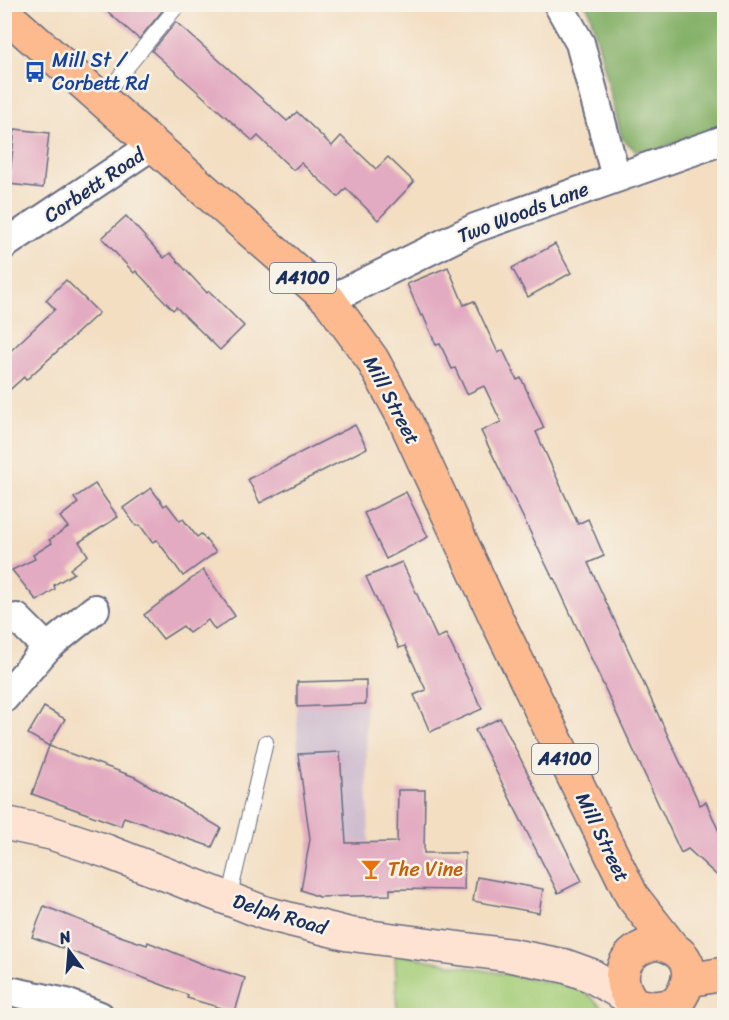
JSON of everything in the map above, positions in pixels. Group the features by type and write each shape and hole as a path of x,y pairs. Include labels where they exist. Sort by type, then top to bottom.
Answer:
{"main road":[{"name":"Mill Street","path":"4,13 329,300 372,359 404,418 498,622 632,896 671,946"},
{"name":"Delph Road","path":"4,823 51,833 106,850 265,913 348,934 509,955 565,966 590,975 632,1006"},
{"name":"Mill Street","path":"632,896 633,953"},
{"path":"633,953 644,945 657,943 671,946"},
{"name":"A4100","path":"671,946 682,954 689,969 677,1000"},
{"name":"Delph Road","path":"565,966 633,953"},
{"name":"A4100","path":"632,1006 624,988 622,975 633,953"},
{"path":"632,1006 655,1008 677,1000 724,974"}],"street":[{"path":"558,4 580,43 616,177"},
{"name":"Two Woods Lane","path":"329,300 475,228 724,140"},
{"name":"Corbett Road","path":"4,245 153,145"},
{"path":"4,698 47,648 95,609"},
{"path":"17,618 47,648"},
{"path":"4,990 66,1003 100,1016"}],"lane":[{"path":"101,99 179,4"},
{"path":"229,899 266,742"}],"shaded area":[{"path":"365,691 369,842 351,843 352,878 301,890 310,839 298,754 296,694"}],"green space":[{"path":"585,5 724,5 724,127 651,151 636,151 622,138 589,10"},
{"path":"395,954 581,988 604,1009 604,1015 405,1015 397,1008"}],"building":[{"path":"99,4 157,4 163,10 139,39"},
{"path":"176,22 287,121 297,112 332,146 341,136 376,169 388,157 414,182 378,220 346,188 338,197 301,163 293,170 258,136 253,141 152,51"},
{"path":"15,129 49,133 43,188 9,184"},
{"path":"126,216 164,258 170,253 207,293 209,291 244,326 220,350 176,307 173,310 136,271 134,273 102,238"},
{"path":"555,244 571,273 528,297 512,268"},
{"path":"448,267 464,305 474,301 498,353 503,350 517,380 521,378 544,428 536,432 578,524 588,519 604,556 588,563 700,805 706,802 724,843 724,882 688,849 681,853 554,578 481,431 501,422 484,386 467,394 455,368 452,369 440,344 436,345 423,315 421,316 407,284"},
{"path":"66,280 99,313 26,380 24,377 4,395 4,357 55,309 46,300"},
{"path":"355,425 367,448 260,503 248,479"},
{"path":"95,484 118,517 79,542 88,555 70,569 74,573 54,585 55,589 37,601 12,570 35,559 33,555 52,543 49,540 68,527 60,517 78,503 74,498"},
{"path":"151,488 164,506 167,504 180,521 183,519 197,537 201,534 216,552 183,576 157,540 152,542 140,525 136,526 123,508"},
{"path":"406,492 428,537 386,559 364,513"},
{"path":"402,562 437,638 446,634 482,709 430,732 414,695 426,690 405,646 399,648 366,577"},
{"path":"203,570 235,616 215,630 208,620 189,633 183,626 163,639 144,615"},
{"path":"366,680 366,704 297,707 297,682"},
{"path":"44,707 65,719 49,746 28,734"},
{"path":"500,718 582,881 558,893 475,730"},
{"path":"49,746 135,777 221,828 212,847 124,817 121,826 32,794"},
{"path":"340,752 346,843 397,842 398,790 425,790 424,853 465,853 464,890 390,889 390,895 319,897 301,890 310,839 298,754"},
{"path":"477,877 543,889 539,913 473,901"},
{"path":"44,906 120,936 147,945 148,942 207,966 245,978 235,1012 187,998 188,995 32,937"}],"place":[{"name":"Mill St / Corbett Rd","path":"35,72"},
{"name":"The Vine","path":"371,869"}]}
